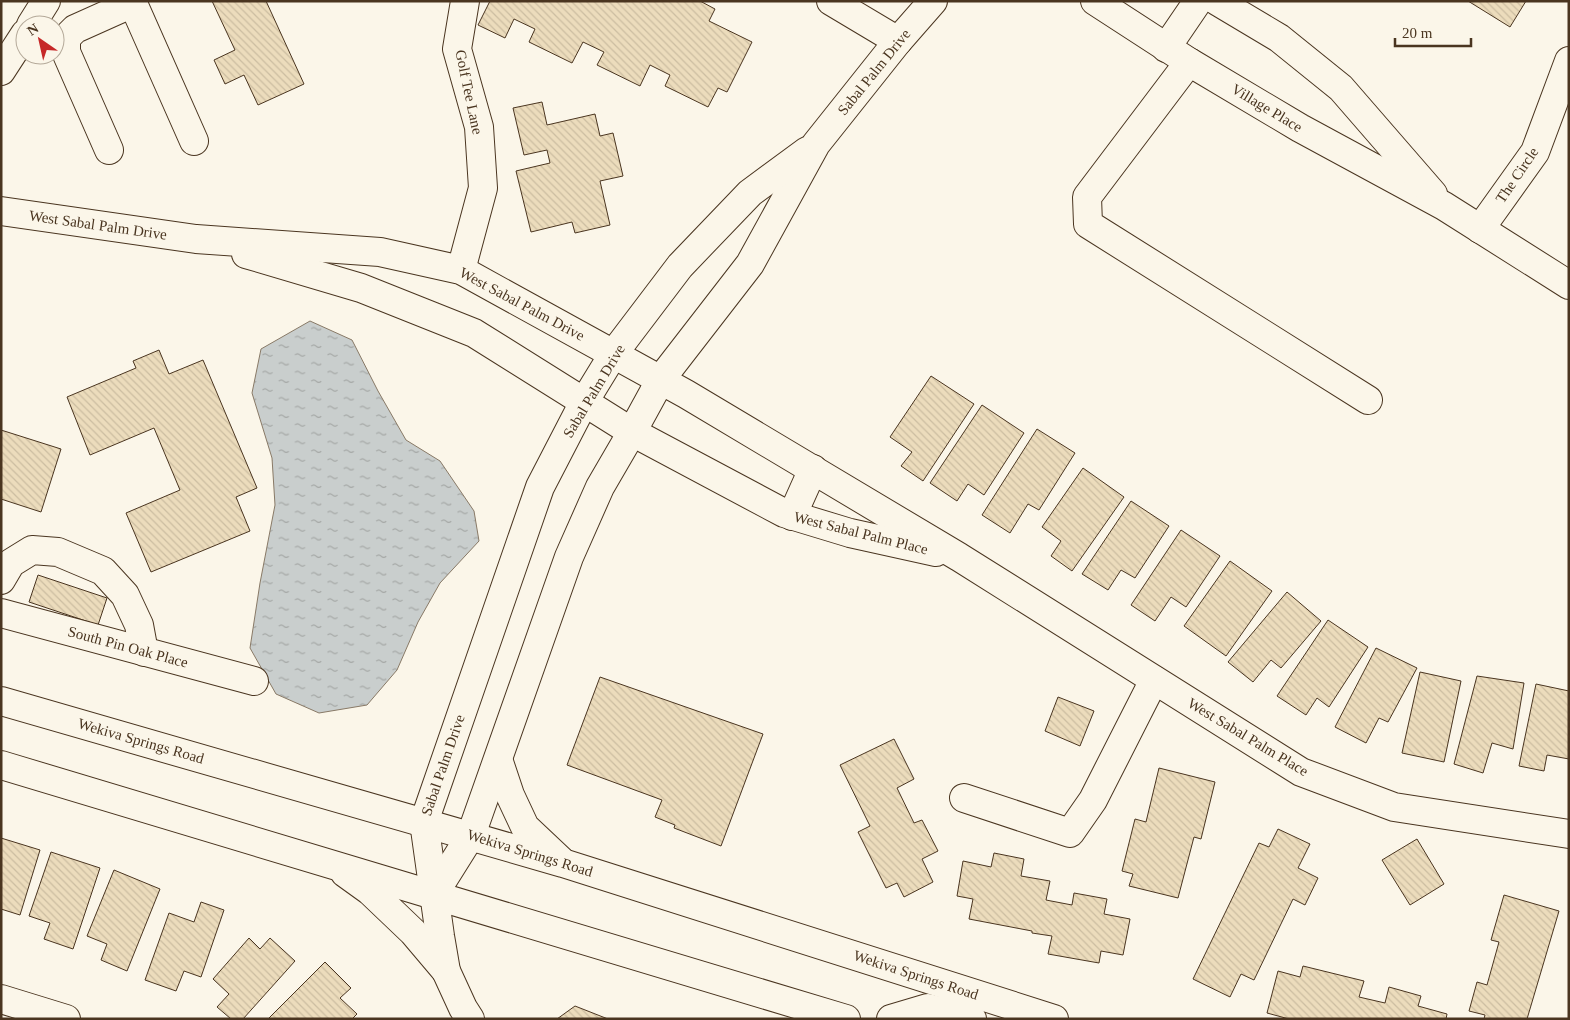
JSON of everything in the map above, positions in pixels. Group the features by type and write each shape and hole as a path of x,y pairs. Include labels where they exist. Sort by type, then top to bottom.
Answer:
{"street":[{"path":"37,15 46,1"},
{"name":"Golf Tee Lane","path":"462,270 483,188 479,127 457,49 465,1"},
{"path":"831,1 898,41"},
{"name":"Sabal Palm Drive","path":"434,894 471,836 569,557 600,487 661,379 750,264 816,144 898,41 933,1"},
{"name":"Village Place","path":"1096,1 1189,62 1300,128 1444,206 1569,285"},
{"path":"1166,48 1198,1"},
{"name":"Village Place","path":"1217,1 1279,38 1341,88 1444,206"},
{"path":"109,150 66,52 66,38 75,29 133,2 194,141"},
{"path":"1,71 15,49"},
{"name":"The Circle","path":"1480,229 1535,152 1569,61"},
{"path":"1189,62 1087,196 1088,224 1368,400"},
{"name":"Sabal Palm Drive","path":"434,894 424,822 540,487 584,402 614,353 680,266 750,193 816,144"},
{"name":"West Sabal Palm Drive","path":"1,210 196,238 380,252 462,270 661,379"},
{"name":"West Sabal Palm Drive","path":"196,238 361,288 474,333 632,432"},
{"name":"West Sabal Palm Place","path":"661,379 959,557 1301,772 1394,807 1569,834"},
{"name":"West Sabal Palm Place","path":"632,432 784,513 850,533 959,557"},
{"path":"792,516 813,469"},
{"path":"1,580 11,563 32,550 58,552 103,571 125,595 139,625 144,652"},
{"name":"South Pin Oak Place","path":"1,614 254,682"},
{"path":"964,798 1070,833 1093,800 1154,680"},
{"name":"Wekiva Springs Road","path":"1,701 563,863 1054,1019"},
{"path":"498,762 510,796 525,827 563,863"},
{"path":"1,765 330,862 846,1019"},
{"path":"330,862 370,891 413,932 446,971 470,1019"},
{"path":"434,894 446,971"},
{"path":"1,999 66,1019"},
{"path":"891,1019 928,1008 972,1019"}],"water":[{"path":"310,321 352,340 406,440 440,461 474,511 479,541 440,583 418,622 397,670 367,705 319,713 276,694 250,648 275,505 272,458 252,393 261,349"}],"building":[{"path":"212,1 266,1 304,84 258,105 244,75 225,84 214,60 235,50"},
{"path":"490,1 700,1 715,9 709,21 752,42 727,92 718,88 708,107 665,86 670,75 650,65 640,86 597,65 604,52 583,42 572,63 529,42 535,29 514,19 505,38 478,25"},
{"path":"1468,1 1526,1 1510,27"},
{"path":"542,102 547,125 595,114 600,136 613,133 623,176 600,181 610,225 575,233 572,222 531,232 516,171 550,163 547,150 524,155 513,108"},
{"path":"159,350 169,374 203,360 257,488 236,497 250,531 151,572 126,513 180,490 154,428 90,455 67,397 136,368 133,361"},
{"path":"931,376 974,404 923,481 901,466 912,452 890,437"},
{"path":"982,405 1024,433 984,495 968,484 957,501 930,483"},
{"path":"1037,429 1075,453 1039,510 1028,504 1010,533 982,515"},
{"path":"1,430 61,449 41,512 1,499"},
{"path":"1083,468 1124,497 1072,571 1051,556 1061,541 1042,527"},
{"path":"1131,501 1169,526 1135,578 1121,570 1108,590 1082,574"},
{"path":"1181,530 1220,556 1186,607 1171,597 1155,621 1131,605"},
{"path":"1230,561 1272,591 1226,656 1184,626"},
{"path":"38,575 107,598 98,625 29,602"},
{"path":"1287,592 1321,621 1281,668 1271,660 1253,682 1228,662"},
{"path":"1328,620 1368,647 1329,707 1317,698 1306,715 1277,696"},
{"path":"1376,648 1417,668 1388,722 1379,718 1366,743 1335,727"},
{"path":"1420,672 1461,681 1444,762 1402,753"},
{"path":"1477,676 1524,683 1513,749 1492,743 1483,773 1454,764"},
{"path":"600,677 763,734 721,846 674,828 675,825 655,817 662,800 567,765"},
{"path":"1536,684 1569,691 1569,759 1547,755 1544,771 1519,766"},
{"path":"1058,697 1094,711 1080,746 1045,731"},
{"path":"894,739 914,779 897,788 914,823 922,820 938,851 922,859 933,882 904,897 897,883 886,888 858,832 870,826 840,765"},
{"path":"1159,768 1215,782 1201,839 1194,837 1178,898 1129,886 1133,874 1122,871 1135,819 1146,822"},
{"path":"1278,829 1310,844 1298,868 1318,878 1305,905 1293,899 1254,980 1241,974 1230,997 1193,979 1259,843 1269,847"},
{"path":"1,838 40,850 20,915 1,909"},
{"path":"1417,839 1444,884 1410,905 1382,860"},
{"path":"51,852 100,868 73,949 44,939 50,923 29,916"},
{"path":"994,853 1024,859 1021,876 1050,881 1046,900 1072,905 1074,893 1107,899 1104,914 1130,919 1123,955 1101,951 1099,963 1048,954 1052,936 969,919 973,899 957,896 963,861 991,867"},
{"path":"114,870 160,889 127,971 101,960 107,944 87,936"},
{"path":"1504,895 1559,911 1527,1019 1484,1019 1485,1015 1469,1011 1477,982 1487,985 1499,942 1491,940"},
{"path":"201,902 224,910 201,977 184,971 176,991 145,980 169,913 194,922"},
{"path":"249,938 260,949 270,938 295,961 243,1019 231,1019 217,1007 229,994 213,979"},
{"path":"325,962 351,988 340,998 357,1014 352,1019 268,1019"},
{"path":"1303,966 1364,981 1359,997 1385,1003 1389,987 1421,996 1418,1006 1447,1014 1446,1019 1289,1019 1267,1013 1278,971 1300,977"},
{"path":"575,1006 608,1019 557,1019"}]}
